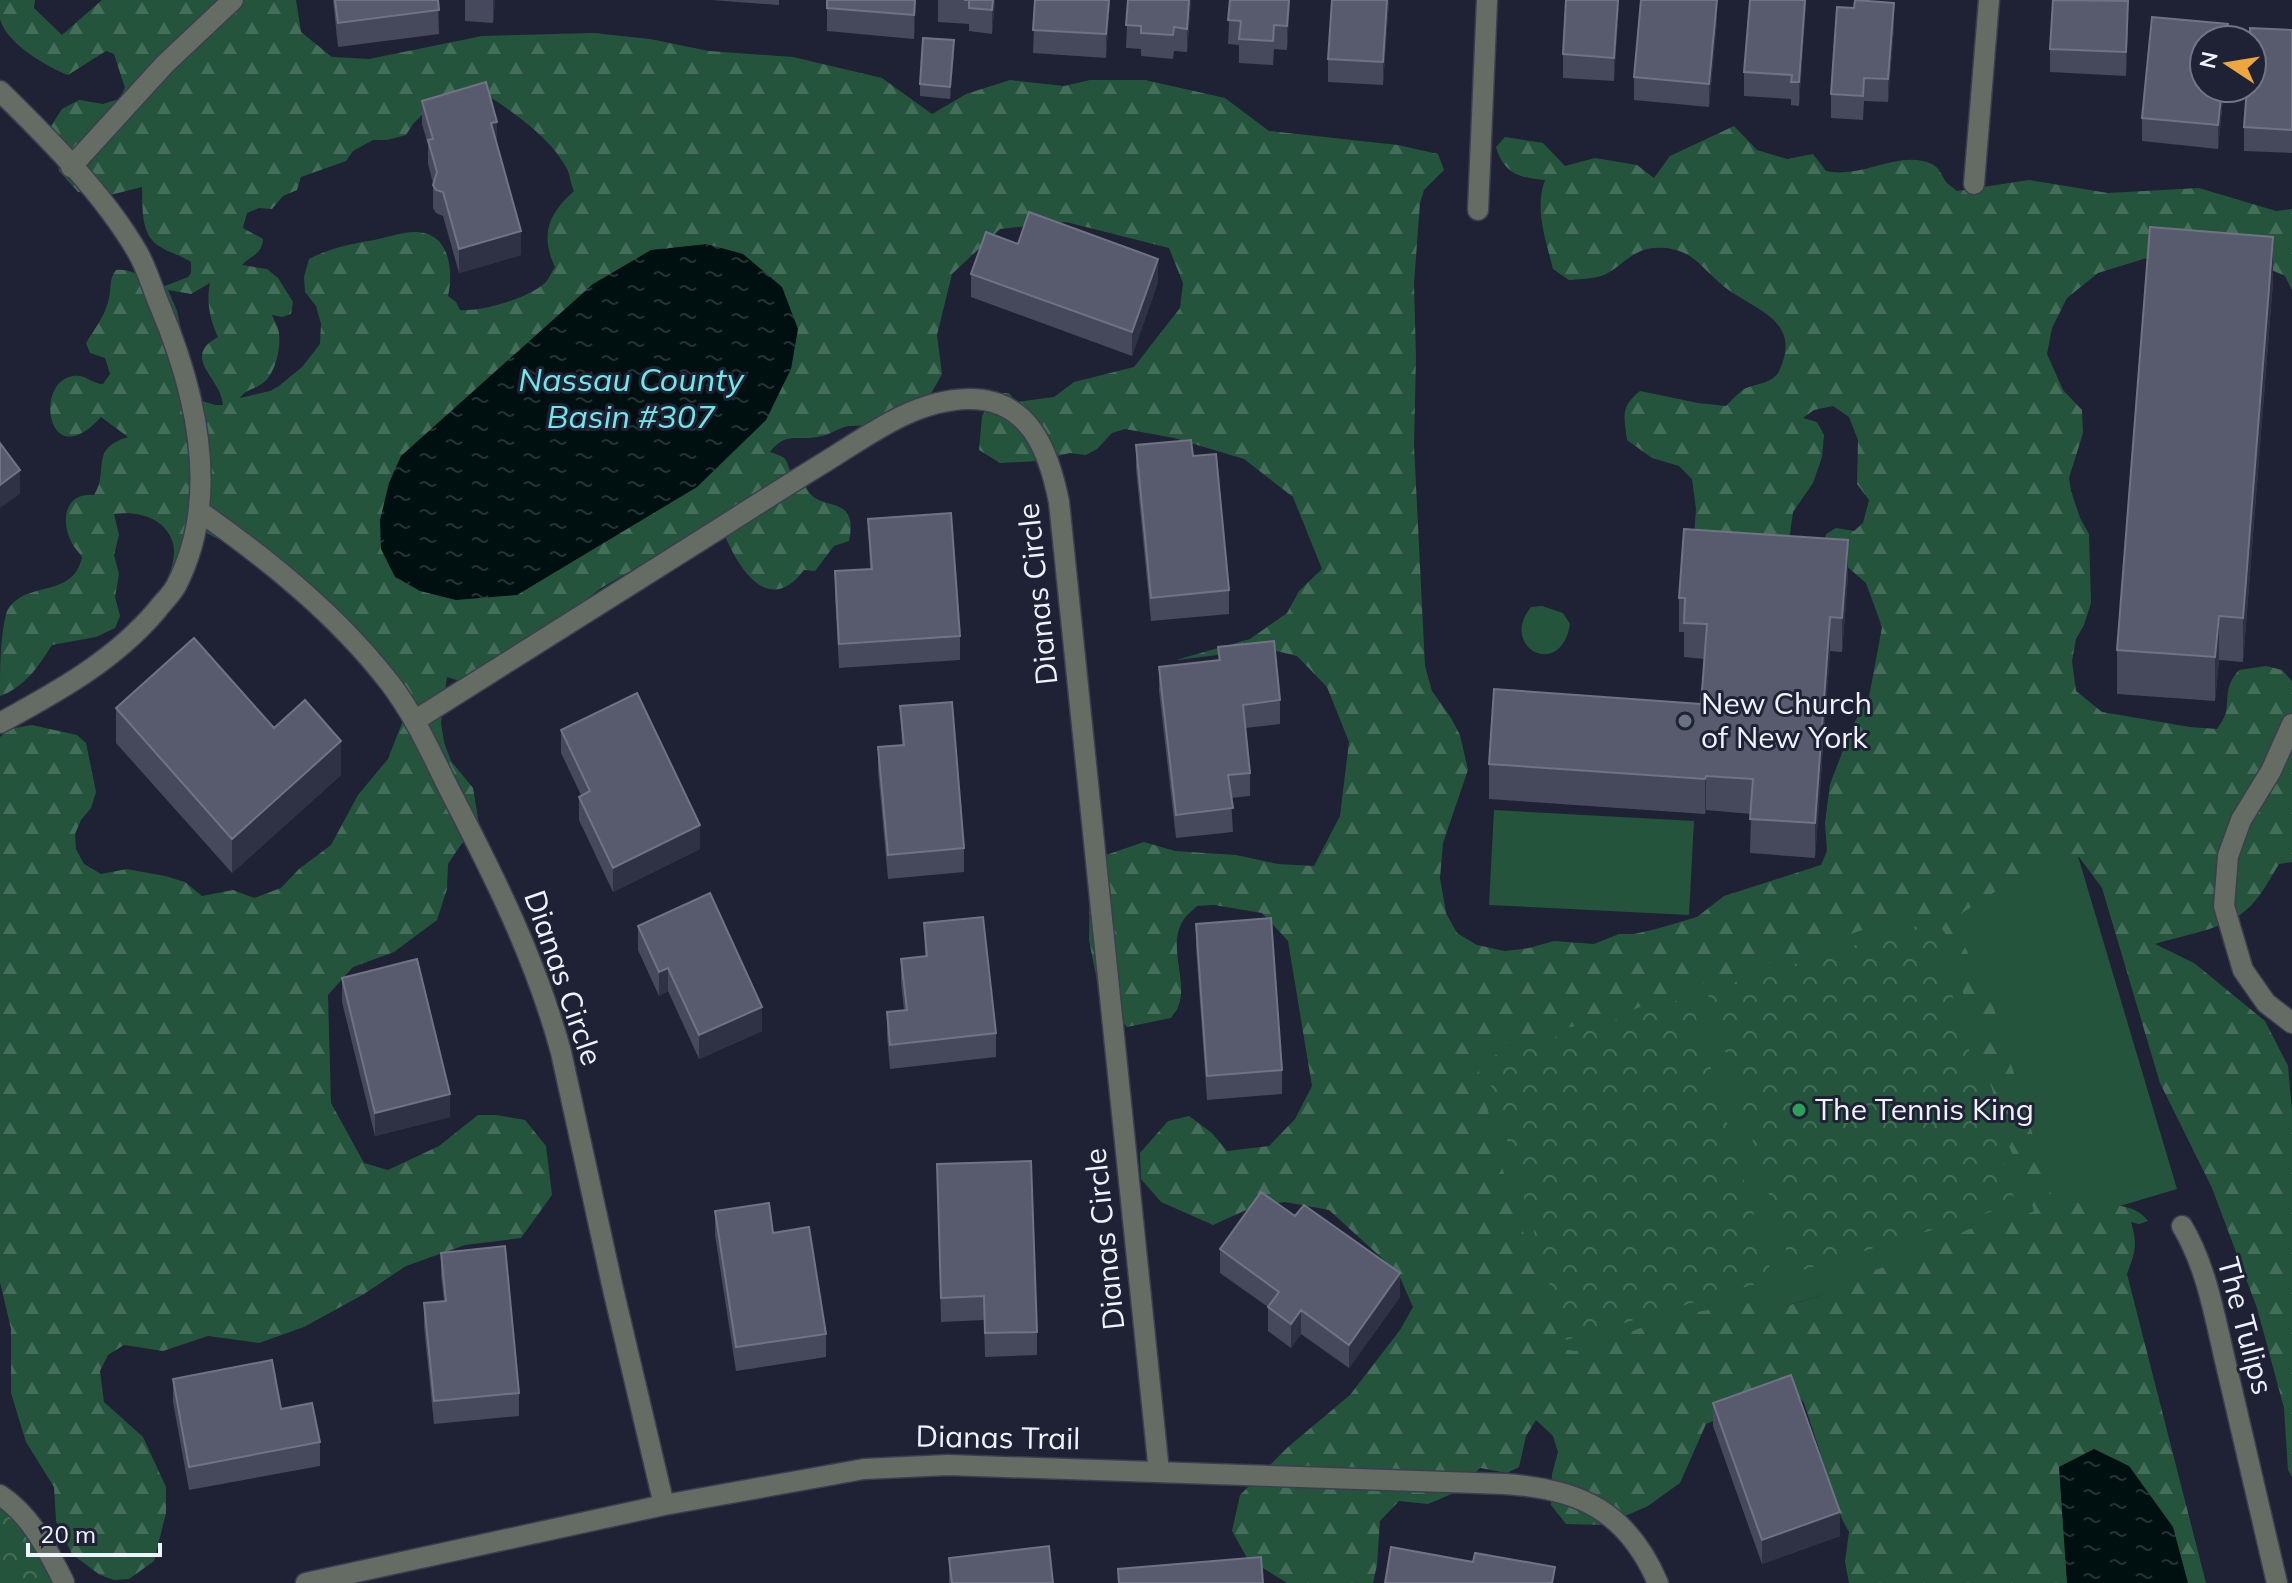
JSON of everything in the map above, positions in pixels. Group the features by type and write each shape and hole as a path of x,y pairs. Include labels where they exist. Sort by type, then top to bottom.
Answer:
{"street":[{"path":"71,167 165,64 233,0"},
{"path":"1478,210 1487,0"},
{"path":"1974,184 1989,0"},
{"path":"0,91 29,119 100,200 138,254 177,347 198,439 200,475 199,511 193,544 175,588 140,631 93,668 0,723"},
{"name":"Dianas Circle","path":"414,721 908,412 969,399 991,402 1022,418 1041,443 1053,471 1059,502 1159,1472"},
{"name":"Dianas Circle","path":"199,511 284,575 341,627 390,684 414,721 497,881 523,939 552,1021 664,1505"},
{"path":"2292,724 2271,771 2241,820 2228,856 2224,906 2243,970 2266,1003 2292,1023"},
{"name":"The Tulips","path":"2182,1226 2199,1262 2214,1313 2277,1583"},
{"name":"Dianas Trail","path":"306,1583 664,1505 864,1469 948,1465 1505,1484 1543,1488 1580,1500 1612,1516 1638,1546 1658,1583"},
{"path":"0,1495 26,1516 40,1535 65,1583"}],"green space":[{"path":"0,0 35,0 34,8 62,35 102,0 296,0 301,32 332,57 369,59 482,36 593,33 650,39 709,51 793,57 882,78 932,114 966,94 1010,80 1064,86 1090,80 1145,80 1225,98 1269,131 1398,145 1438,154 1444,170 1424,190 1420,203 1414,284 1414,445 1425,666 1432,691 1460,735 1468,770 1443,843 1440,878 1446,913 1457,933 1477,945 1505,951 1554,941 1594,944 1619,934 1656,929 1697,917 1724,896 1821,865 1827,851 1825,823 1830,784 1853,725 1869,697 1882,627 1866,583 1822,550 1826,534 1836,528 1854,531 1863,523 1869,500 1857,484 1858,440 1849,417 1833,406 1814,410 1803,418 1817,422 1824,435 1822,457 1813,483 1793,512 1785,550 1694,536 1696,509 1692,479 1679,466 1652,458 1627,440 1626,407 1640,391 1726,406 1744,389 1777,374 1785,351 1779,326 1770,316 1721,284 1690,256 1675,250 1647,249 1606,274 1593,278 1569,280 1553,269 1541,213 1545,180 1521,176 1508,169 1496,147 1505,137 1543,143 1565,166 1595,158 1637,165 1654,178 1670,156 1734,126 1757,150 1787,159 1813,154 1826,171 1854,171 1919,160 1935,166 1957,191 2029,180 2108,193 2199,188 2276,211 2292,209 2292,290 2285,276 2267,268 2150,257 2098,273 2067,298 2052,328 2047,354 2063,390 2082,410 2083,433 2069,478 2080,518 2089,534 2091,603 2076,639 2072,661 2076,691 2102,712 2217,729 2225,714 2230,685 2239,670 2266,666 2282,670 2292,681 2292,862 2279,864 2255,901 2236,918 2155,944 2194,963 2265,1021 2288,1066 2292,1111 2292,1477 2288,1470 2284,1408 2257,1308 2212,1188 2160,1083 2102,888 2079,857 2065,855 2047,858 1962,913 1958,933 1992,1002 2051,1194 2075,1202 2128,1208 2148,1221 2139,1224 2131,1222 2135,1249 2127,1274 2206,1583 1849,1583 1845,1562 1849,1532 1804,1403 1790,1384 1773,1395 1706,1424 1680,1483 1648,1506 1605,1525 1566,1524 1551,1505 1552,1474 1558,1452 1553,1436 1536,1420 1526,1436 1519,1467 1507,1473 1480,1468 1454,1493 1428,1504 1399,1501 1380,1521 1373,1583 1287,1583 1247,1558 1232,1531 1240,1495 1288,1447 1350,1395 1400,1330 1413,1307 1398,1273 1329,1210 1285,1202 1255,1206 1213,1225 1161,1202 1141,1179 1140,1153 1168,1121 1189,1116 1212,1133 1227,1151 1269,1146 1295,1119 1312,1086 1288,941 1262,913 1214,905 1197,906 1179,929 1177,952 1181,997 1177,1010 1171,1018 1127,1027 1100,996 1089,940 1090,881 1100,857 1144,842 1175,851 1236,855 1278,864 1314,866 1340,816 1349,742 1327,687 1297,656 1268,649 1176,660 1250,639 1287,613 1299,591 1322,569 1293,497 1244,459 1174,438 1125,429 1112,433 1097,449 1086,455 1070,453 1038,461 1000,463 979,450 982,416 997,393 1009,393 1016,402 1054,397 1074,382 1134,367 1180,308 1183,283 1169,248 1066,222 1000,229 952,274 937,335 942,374 915,422 891,426 847,426 814,438 787,439 770,452 783,457 790,471 804,475 807,489 814,497 841,508 851,524 849,541 834,546 815,571 804,570 791,583 779,589 768,589 757,583 739,563 725,536 676,545 601,588 544,632 466,683 447,677 441,723 444,742 451,761 473,788 479,824 448,864 447,889 437,920 394,952 353,967 328,995 331,1103 364,1163 388,1170 439,1146 478,1115 525,1120 546,1146 552,1195 521,1238 465,1245 406,1266 364,1294 304,1327 259,1343 208,1336 163,1351 124,1345 108,1355 100,1371 104,1402 143,1437 166,1487 166,1513 154,1561 129,1579 114,1580 100,1575 72,1554 56,1521 54,1487 26,1442 11,1393 11,1329 0,1282 0,737 9,729 32,725 77,735 86,743 96,792 91,808 75,834 76,849 84,864 101,874 127,869 165,876 185,882 202,896 233,890 254,898 281,888 299,869 331,845 358,795 388,759 407,710 341,627 233,547 199,529 160,600 172,564 173,543 164,527 157,522 132,514 114,514 119,535 114,555 119,574 115,597 120,616 115,628 96,637 52,645 24,682 0,696 1,644 6,614 13,603 23,596 58,585 77,571 82,557 68,533 68,509 77,498 94,495 104,454 116,442 128,437 101,417 83,433 68,436 58,431 50,407 53,393 61,381 74,376 103,384 110,374 105,358 90,353 86,343 106,308 116,270 135,273 165,286 188,277 191,262 160,247 147,232 142,187 110,195 78,192 59,171 51,126 62,109 79,100 103,104 119,99 125,88 114,54 106,51 68,75 59,71 28,53 10,37 0,19","holes":["490,97 542,137 568,172 574,191 558,208 549,226 548,245 555,267 546,281 528,294 504,303 460,310 448,296 450,268 445,250 440,242 424,233 406,233 325,252 309,259 304,277 305,292 316,306 321,324 320,344 302,367 279,386 240,398 270,376 276,362 279,340 272,315 282,317 291,314 293,302 278,278 267,269 242,265 258,252 263,239 243,228 247,213 259,208 272,209 283,196 297,190 301,177 346,161 353,151 373,140 406,135 432,105","210,283 210,310 218,337 207,345 202,360 221,395 223,405 202,401 198,404 177,311 168,290 191,294","1921,914 1933,916 1945,933 2009,1146 2034,1211 1989,1228 1969,1229 1918,1255 1867,1273 1822,1295 1786,1306 1757,1306 1743,1302 1658,1321 1586,1352 1567,1350 1559,1342 1499,1158 1479,1072 1480,1055 1486,1049 1533,1035 1608,1019 1878,924"]},
{"path":"1542,606 1563,613 1570,624 1564,641 1555,651 1545,654 1535,652 1526,645 1522,635 1523,622 1531,607"},
{"path":"1494,810 1694,821 1689,915 1489,905"},
{"name":"The Tennis King","path":"2072,836 2177,1189 1525,1384 1420,1031"},
{"path":"1930,922 2016,1204 1793,1273 1707,991"},
{"path":"1690,997 1773,1279 1566,1340 1483,1059"},
{"path":"0,1495 63,1583 0,1583"}],"water":[{"name":"Nassau County Basin #307","path":"707,244 743,254 782,287 798,329 791,369 766,420 697,487 517,595 456,600 420,591 395,577 381,549 380,520 389,483 401,456 593,284 651,250"},
{"path":"2094,1449 2129,1466 2173,1527 2188,1583 2067,1583 2059,1467"}],"building":[{"path":"335,0 438,0 439,10 338,23"},
{"path":"827,0 915,0 914,15 827,8"},
{"path":"969,0 993,0 992,10 969,8"},
{"path":"1035,0 1109,0 1106,34 1033,30"},
{"path":"1128,0 1189,0 1187,29 1174,27 1173,35 1141,33 1141,26 1126,25"},
{"path":"1230,0 1289,0 1287,26 1274,25 1273,41 1239,39 1241,21 1228,20"},
{"path":"1332,0 1387,0 1383,62 1328,59"},
{"path":"1566,0 1618,0 1614,58 1563,54"},
{"path":"1641,0 1717,0 1709,84 1634,77"},
{"path":"1750,0 1805,0 1799,82 1791,82 1792,75 1744,72"},
{"path":"1855,0 1894,3 1888,79 1864,78 1863,96 1831,94 1837,7 1854,8"},
{"path":"2053,0 2128,1 2126,52 2050,49"},
{"path":"2152,17 2228,24 2188,24 2188,104 2220,104 2218,125 2142,118"},
{"path":"2268,29 2292,30 2292,130 2244,127 2246,104 2268,104"},
{"path":"923,38 954,40 950,87 920,84"},
{"path":"486,82 497,122 491,123 521,231 459,249 443,192 433,185 437,172 428,140 433,139 422,101"},
{"path":"1029,212 1158,259 1132,332 971,274 986,232 1018,244"},
{"path":"2150,227 2273,237 2243,618 2219,616 2215,657 2117,650"},
{"path":"1191,440 1193,456 1216,454 1229,590 1151,598 1136,445"},
{"path":"0,443 20,470 0,485"},
{"path":"951,513 960,636 839,644 835,571 872,569 868,519"},
{"path":"1684,529 1848,540 1842,618 1830,617 1815,823 1750,819 1753,779 1706,776 1705,779 1489,764 1494,689 1701,704 1707,624 1684,623 1685,598 1679,598"},
{"path":"194,638 274,728 305,700 341,741 232,839 116,708"},
{"path":"1274,641 1280,700 1243,705 1250,773 1228,775 1233,808 1176,815 1159,667 1220,660 1218,647"},
{"path":"637,693 700,825 613,868 579,797 590,791 561,730"},
{"path":"952,702 964,848 888,855 878,747 904,745 900,706"},
{"path":"710,893 762,1007 699,1035 668,968 659,972 638,926"},
{"path":"983,917 996,1033 890,1045 887,1012 907,1010 901,959 927,956 924,923"},
{"path":"1271,918 1282,1070 1207,1076 1196,924"},
{"path":"417,959 450,1094 375,1113 342,978"},
{"path":"1031,1161 1037,1332 985,1333 984,1296 941,1298 937,1164"},
{"path":"1261,1192 1295,1216 1304,1205 1400,1273 1349,1345 1301,1310 1291,1324 1268,1307 1279,1292 1220,1249"},
{"path":"769,1203 773,1233 809,1227 826,1334 736,1347 715,1211"},
{"path":"505,1246 519,1393 434,1401 424,1303 446,1301 441,1253"},
{"path":"272,1360 281,1409 312,1403 320,1442 189,1467 173,1379"},
{"path":"1791,1375 1840,1512 1762,1540 1713,1403"},
{"path":"1049,1546 1053,1583 952,1583 949,1558"},
{"path":"1391,1547 1473,1562 1475,1553 1555,1567 1552,1583 1385,1583"},
{"path":"1261,1557 1263,1583 1119,1583 1118,1569"}],"place":[{"name":"New Church of New York","path":"1685,721"},
{"name":"The Tennis King","path":"1799,1110"}]}
